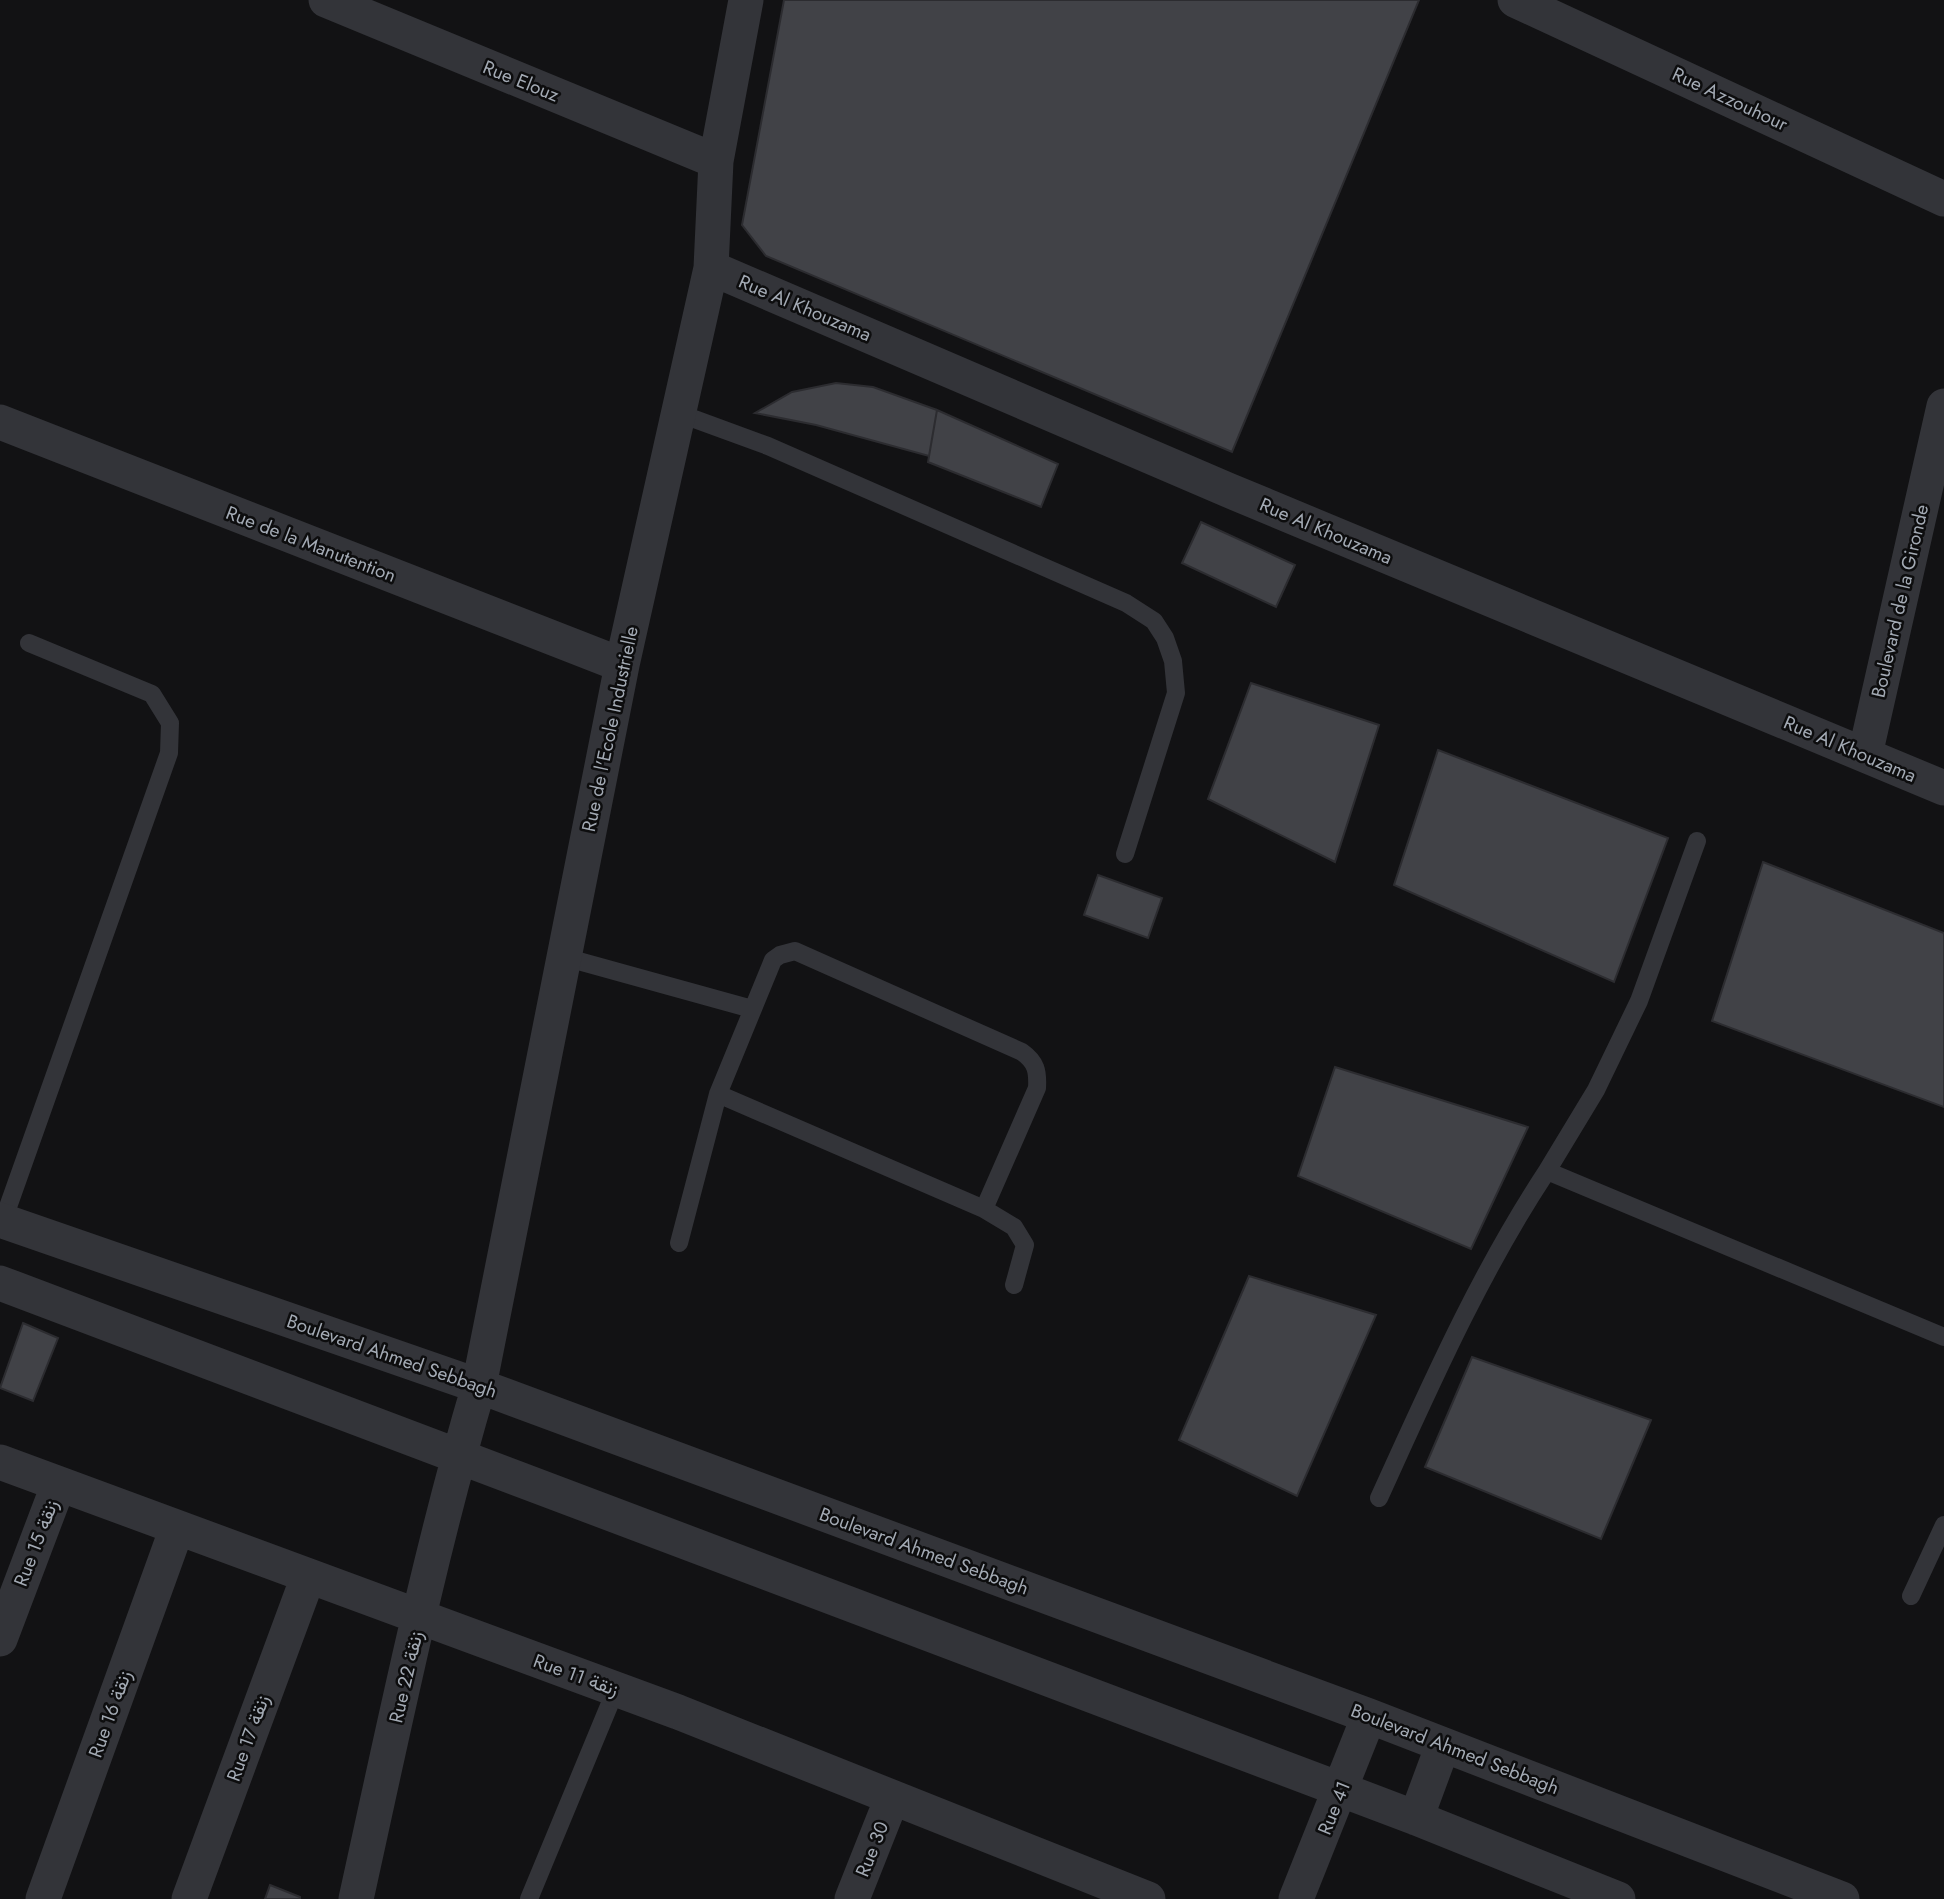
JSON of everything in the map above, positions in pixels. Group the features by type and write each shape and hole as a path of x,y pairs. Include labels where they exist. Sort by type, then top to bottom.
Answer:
{"street":[{"name":"Rue Elouz","path":"326,0 716,161"},
{"name":"Rue de l'Ecole Industrielle","path":"459,1456 479,1386 622,665 711,268 716,161 746,0"},
{"name":"Rue Azzouhour","path":"1516,0 1944,199"},
{"name":"Rue Al Khouzama","path":"711,268 1228,490 1944,788"},
{"name":"Boulevard de la Gironde","path":"1866,755 1944,406"},
{"name":"Rue de la Manutention","path":"0,422 622,665"},
{"name":"Boulevard Ahmed Sebbagh","path":"1,1223 479,1386 1369,1716 1842,1899"},
{"path":"0,1283 1416,1818 1618,1899"},
{"name":"Rue 22 زنقة","path":"356,1899 419,1618 459,1456"},
{"name":"Rue 11 زنقة","path":"0,1462 58,1486 616,1689 1148,1899"},
{"name":"Rue 15 زنقة","path":"0,1639 58,1486"},
{"name":"Rue 16 زنقة","path":"43,1899 177,1528"},
{"name":"Rue 17 زنقة","path":"189,1899 307,1577"},
{"name":"Rue 41","path":"1296,1899 1369,1716"},
{"path":"1416,1818 1443,1745"},
{"name":"Rue 30","path":"852,1899 892,1798"}],"lane":[{"path":"678,413 806,463 1126,603 1154,621 1173,661 1176,692 1125,854"},
{"path":"1,1223 169,753 170,723 152,694 29,643"},
{"path":"1379,1498 1456,1329 1506,1234 1596,1090 1639,1001 1697,841"},
{"path":"679,1242 718,1094 773,960 795,951 1010,1046 1032,1059 1038,1075 1037,1088 984,1209"},
{"path":"564,957 752,1009"},
{"path":"718,1094 984,1209 1014,1227 1025,1245 1014,1285"},
{"path":"1547,1171 1944,1337"},
{"path":"1911,1596 1944,1525"},
{"path":"529,1899 616,1689"}],"building":[{"path":"784,0 1419,0 1232,452 766,256 742,225"},
{"path":"836,383 873,387 937,410 929,456 816,425 755,413 792,392"},
{"path":"937,410 1058,464 1041,507 928,462"},
{"path":"1201,522 1295,565 1276,607 1182,563"},
{"path":"1251,683 1379,725 1335,862 1208,799"},
{"path":"1438,750 1668,838 1614,982 1394,885"},
{"path":"1763,862 1944,933 1944,1107 1712,1021"},
{"path":"1098,875 1162,898 1148,938 1084,915"},
{"path":"1335,1067 1528,1127 1471,1249 1298,1176"},
{"path":"1249,1276 1376,1315 1297,1496 1179,1440"},
{"path":"23,1323 58,1338 33,1401 0,1388"},
{"path":"1472,1357 1651,1420 1601,1539 1425,1467"},
{"path":"270,1885 300,1897 300,1899 265,1899"}]}
